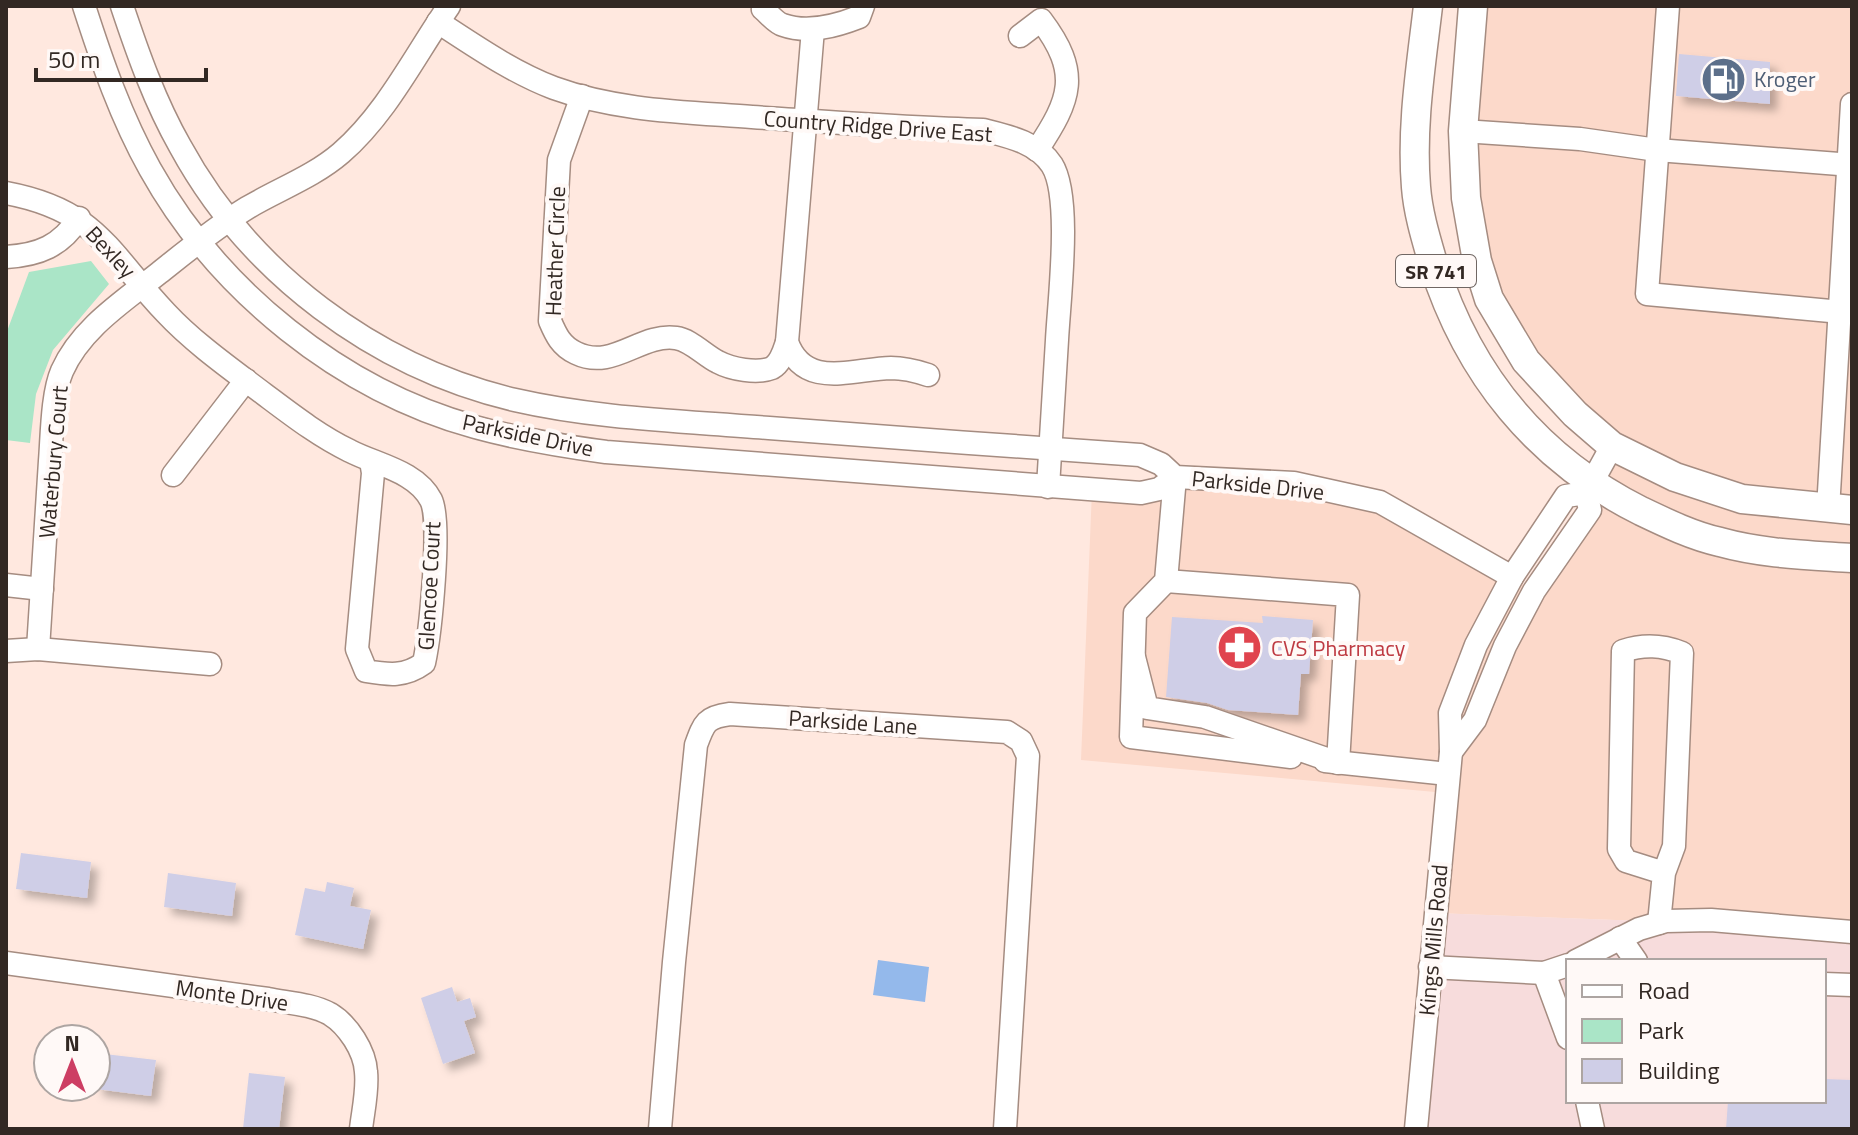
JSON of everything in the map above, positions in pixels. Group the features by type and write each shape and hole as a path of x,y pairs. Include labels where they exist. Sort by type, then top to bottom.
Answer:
{"main road":[{"name":"SR 741","path":"1428,6 1413,136 1415,177 1426,239 1444,298 1471,353 1501,398 1588,488 1664,522 1719,542 1784,554 1852,558"},
{"name":"SR 741","path":"1473,6 1463,131 1466,198 1477,261 1489,299 1526,361 1575,414 1612,446 1675,477 1742,499 1840,510"}],"street":[{"name":"Parkside Drive","path":"84,6 120,110 151,171 221,266 269,313 308,345 350,373 426,410 473,427 539,443 713,461 1141,493 1159,489 1175,477 1294,483 1380,502 1512,577"},
{"name":"Parkside Drive","path":"122,6 138,55 163,114 181,148 229,219 289,282 329,315 372,343 418,367 466,386 516,400 567,409 716,424 1140,455 1161,464 1175,477"},
{"path":"764,6 763,9 781,25 813,29 859,17 863,6"},
{"path":"1668,6 1647,294 1846,312"},
{"name":"Waterbury Court","path":"38,649 52,441 61,373 75,347 99,321 229,219 315,172 342,152 386,102 444,14"},
{"name":"Country Ridge Drive East","path":"444,14 493,58 524,75 555,88 605,102 656,110 804,121 983,130 1005,135 1037,150"},
{"path":"1020,36 1041,20 1055,39 1066,70 1066,101 1037,150 1050,162 1058,177 1061,195 1062,257 1048,487"},
{"path":"813,29 787,342 798,364 823,373 890,368 909,369 928,375"},
{"name":"Heather Circle","path":"582,96 564,141 556,180 550,321 556,337 568,349 584,357 602,359 658,339 678,338 718,362 738,369 759,370 772,368 778,362 787,342"},
{"path":"1840,510 1852,104"},
{"path":"1463,131 1850,165"},
{"name":"Bexley","path":"6,193 50,203 79,218 105,241 142,286"},
{"name":"Bexley","path":"6,257 22,256 54,244 66,237 79,218"},
{"name":"Glencoe Court","path":"142,286 168,315 306,426 422,485 433,504 435,549 428,643 424,663 410,674 386,675 366,671 357,649 365,581 373,473 371,461"},
{"path":"173,475 246,380"},
{"path":"713,461 716,424"},
{"name":"Kings Mills Road","path":"1450,763 1475,720 1505,646 1534,591 1590,510 1588,488 1612,446"},
{"path":"1175,477 1166,581 1135,613 1131,737 1338,763 1450,763"},
{"name":"Kings Mills Road","path":"1416,1129 1450,763 1450,713 1476,645 1512,577 1566,496 1588,488"},
{"path":"1166,581 1348,595 1338,763"},
{"path":"6,585 42,589"},
{"path":"1659,923 1664,873 1674,846 1682,653 1665,646 1639,646 1623,651 1619,849 1626,861 1664,873"},
{"path":"6,651 38,649 210,664"},
{"path":"1134,657 1147,708 1205,717 1338,763"},
{"name":"Parkside Lane","path":"660,1129 696,745 703,726 714,716 730,714 1007,732 1021,741 1028,756 1005,1129"},
{"path":"1580,959 1620,938 1659,923 1711,920 1852,932"},
{"path":"1620,938 1635,959"},
{"name":"Monte Drive","path":"6,963 268,999 330,1014 348,1032 364,1060 366,1072 361,1129"},
{"path":"1430,967 1544,973 1566,966"},
{"path":"1544,973 1566,1033"},
{"path":"1826,984 1852,985"},
{"path":"1587,1103 1593,1129"}],"shaded area":[{"path":"1473,6 1852,6 1852,929 1435,913 1446,793 1081,760 1092,490 1175,477 1380,502 1533,590 1590,510 1611,446 1574,414 1477,260"},
{"path":"1435,913 1852,929 1852,1129 1416,1129"}],"green space":[{"path":"91,261 109,284 53,350 36,394 30,443 6,440 6,334 29,272"}],"water":[{"path":"878,960 929,967 925,1002 873,995"}],"building":[{"name":"Kroger","path":"1679,54 1770,62 1770,104 1676,96"},
{"name":"CVS Pharmacy","path":"1262,616 1313,620 1309,674 1301,674 1298,715 1228,710 1207,703 1166,697 1172,617 1263,623"},
{"path":"21,853 91,862 87,898 16,889"},
{"path":"168,873 236,883 232,916 164,907"},
{"path":"327,882 354,888 350,906 371,910 363,949 295,935 305,888 325,892"},
{"path":"452,987 457,1002 470,998 476,1017 464,1021 475,1053 443,1064 421,998"},
{"path":"112,1055 156,1060 151,1096 112,1091"},
{"path":"249,1073 285,1077 279,1129 243,1129"},
{"path":"1826,1079 1852,1080 1852,1129 1726,1129 1728,1103 1826,1103"}],"place":[{"name":"Kroger","path":"1723,79"},
{"name":"CVS Pharmacy","path":"1240,648"}]}
